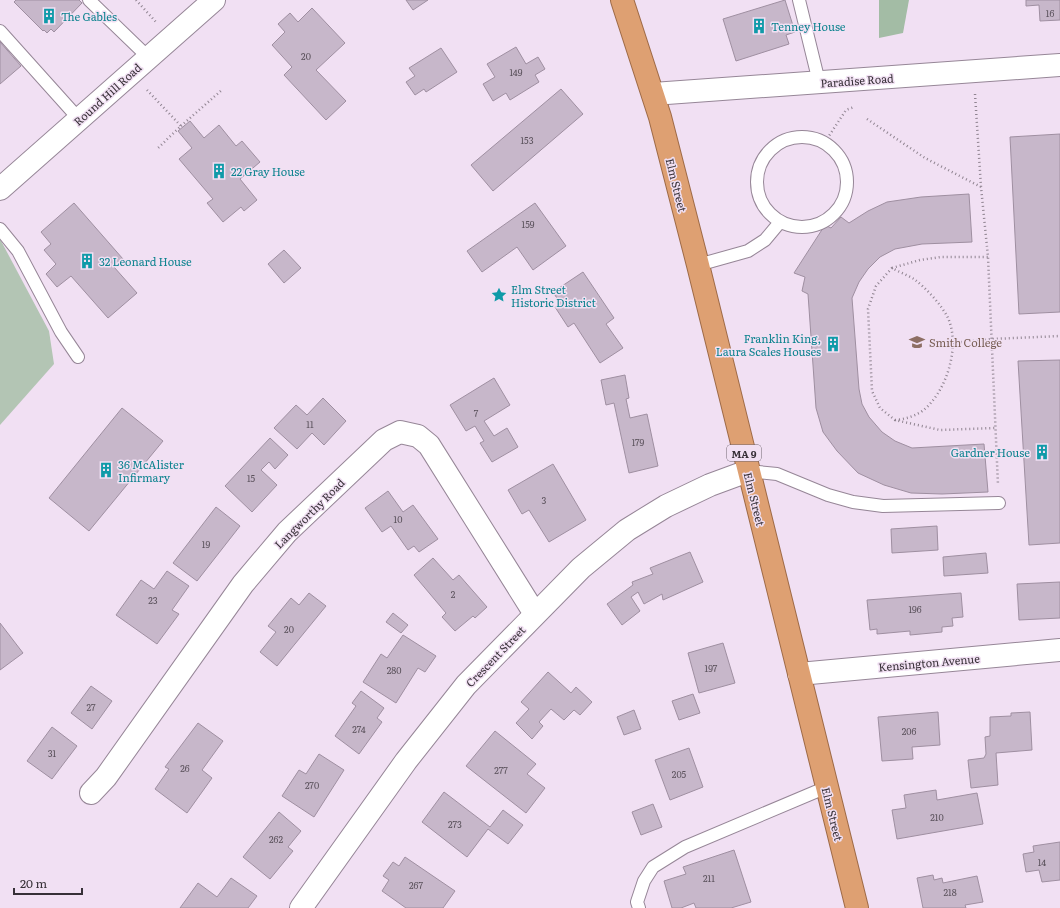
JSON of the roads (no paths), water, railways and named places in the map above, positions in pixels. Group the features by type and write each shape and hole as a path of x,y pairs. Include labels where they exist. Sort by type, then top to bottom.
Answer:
{"highway":[{"name":"Elm Street","path":"622,0 653,94 698,265 857,908"}],"street":[{"name":"Round Hill Road","path":"0,189 214,0"},
{"name":"Paradise Road","path":"653,94 1060,65"},
{"name":"Langworthy Road","path":"91,793 106,777 244,584 287,532 384,440 400,432 418,436 429,445 535,614"},
{"name":"Crescent Street","path":"302,908 406,761 461,691 580,568 627,530 666,506 710,485 748,471"},
{"name":"Kensington Avenue","path":"798,674 1060,650"}],"lane":[{"path":"89,0 148,57"},
{"path":"799,0 819,82"},
{"path":"0,31 79,119"},
{"path":"797,136 811,137 825,142 837,152 845,166 848,182 845,198 837,211 826,222 811,227 795,227 780,222 768,213 760,201 757,187 757,173 762,159 771,148 783,140 797,136"},
{"path":"698,265 748,251 765,240 780,222"},
{"path":"0,229 18,251 61,332 78,357"},
{"path":"748,471 777,474 828,495 853,502 883,506 999,503"},
{"path":"639,908 637,902 644,881 653,867 685,847 827,787"}],"place":[{"name":"The Gables","path":"49,16"},
{"name":"Tenney House","path":"759,26"},
{"name":"22 Gray House","path":"219,171"},
{"name":"32 Leonard House","path":"87,261"},
{"name":"Elm Street Historic District","path":"499,295"},
{"name":"Smith College","path":"917,342"},
{"name":"Franklin King, Laura Scales Houses","path":"833,344"},
{"name":"Gardner House","path":"1042,452"},
{"name":"36 McAlister Infirmary","path":"106,470"}]}
